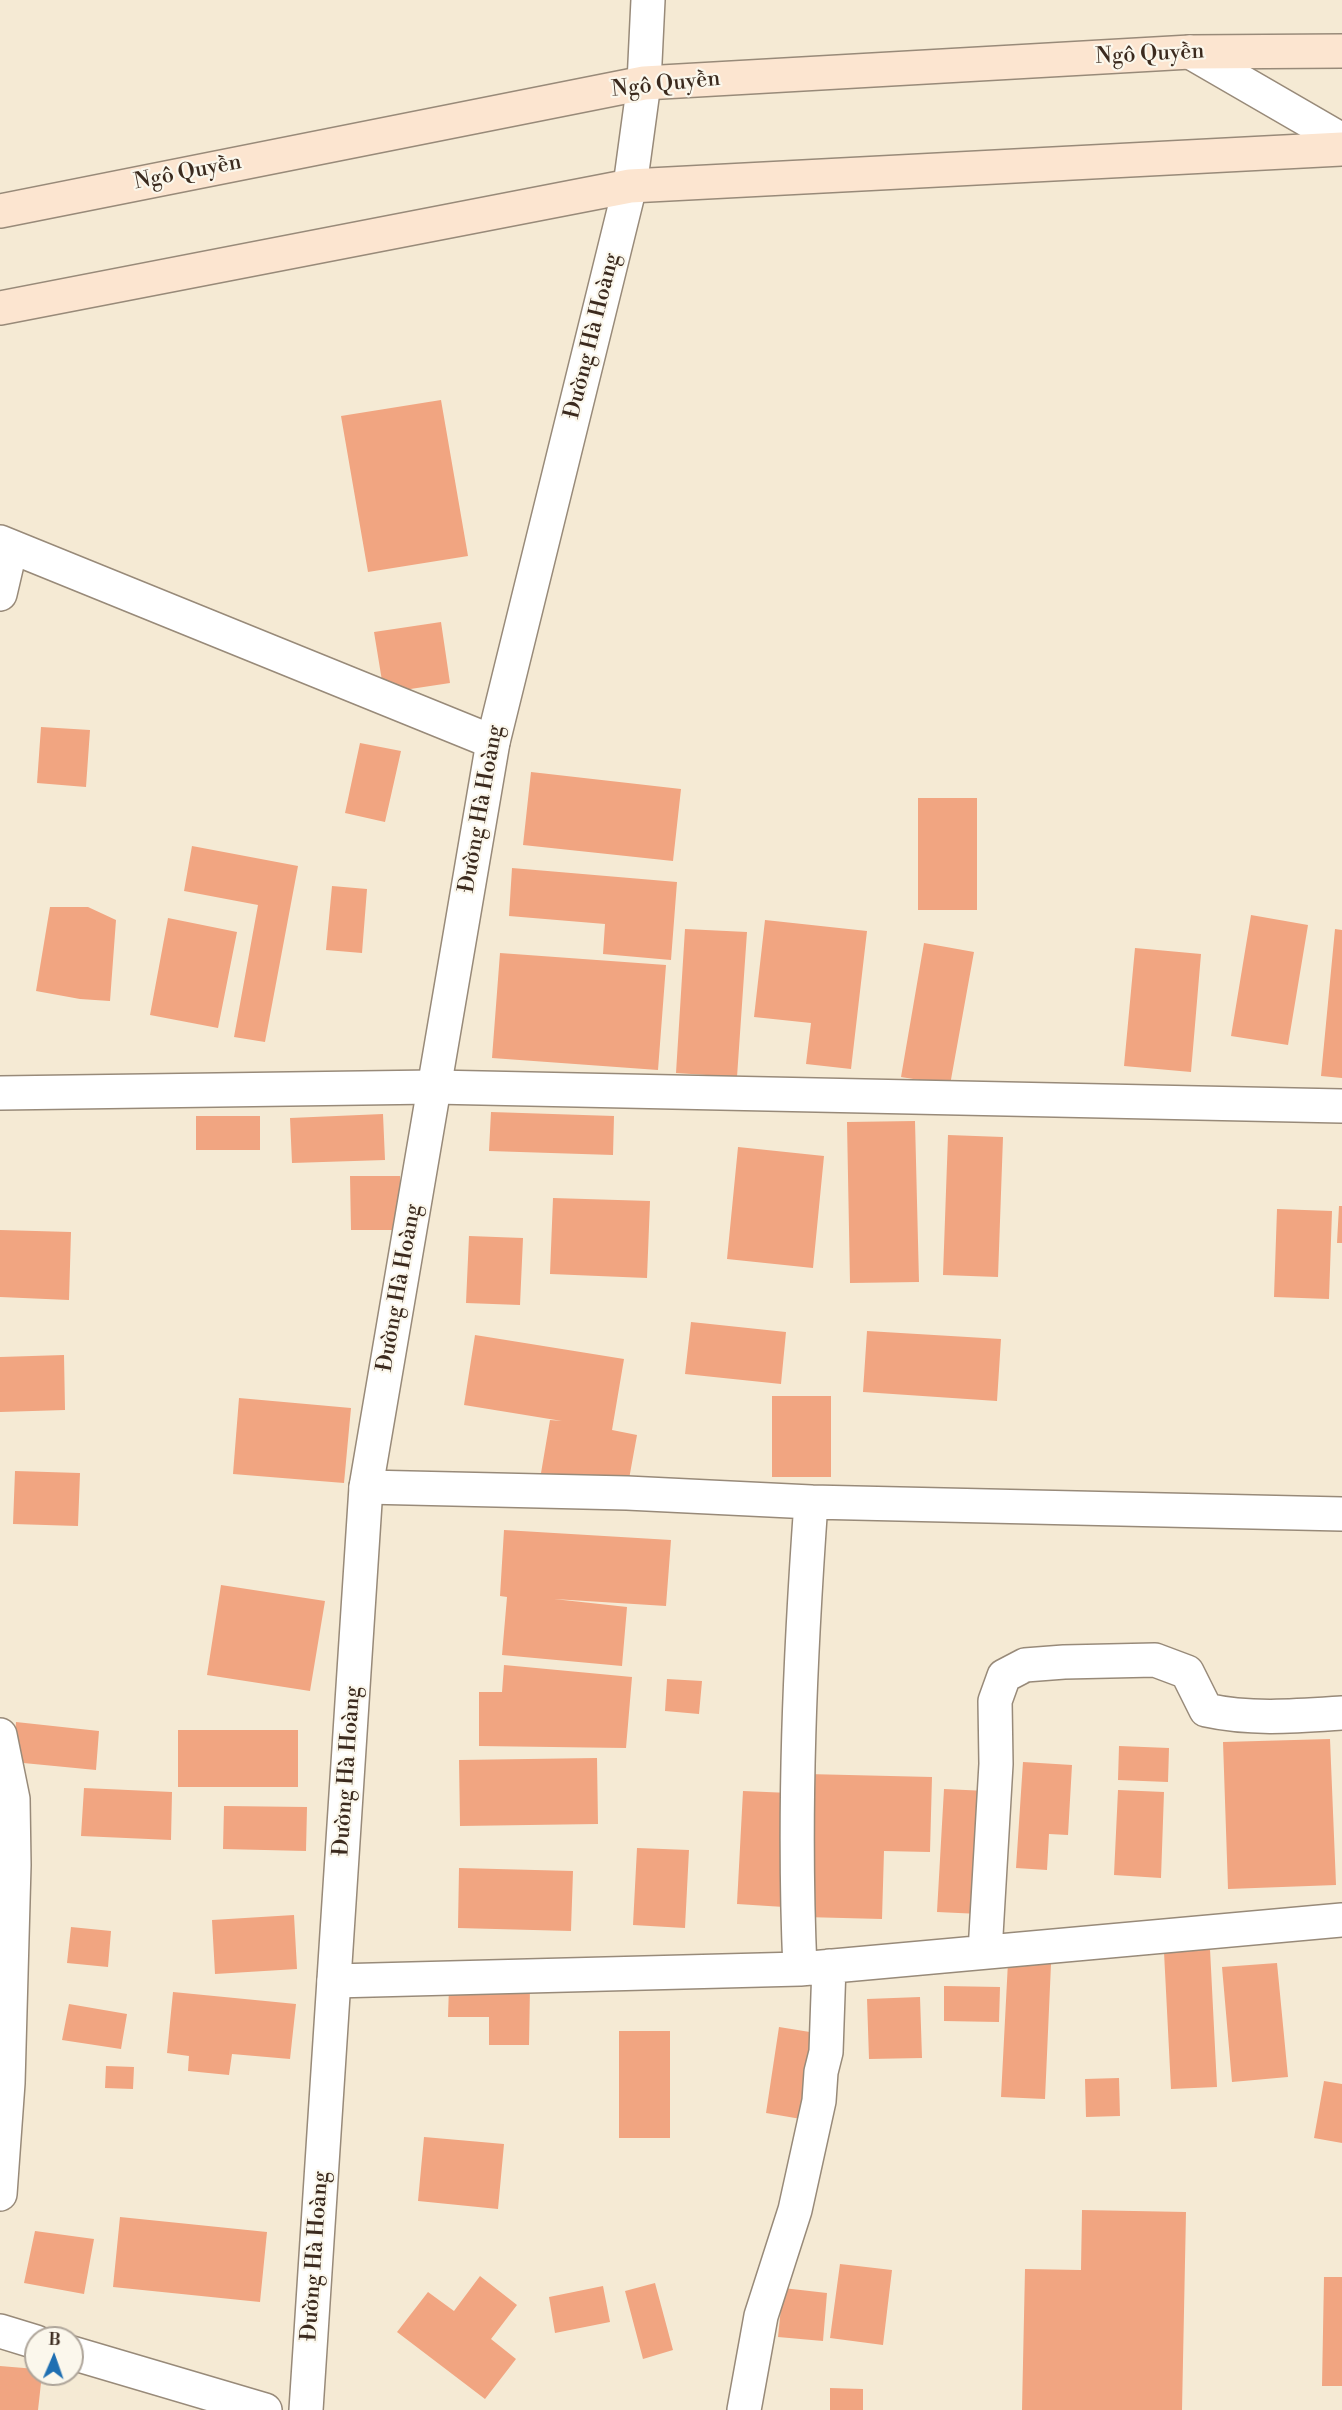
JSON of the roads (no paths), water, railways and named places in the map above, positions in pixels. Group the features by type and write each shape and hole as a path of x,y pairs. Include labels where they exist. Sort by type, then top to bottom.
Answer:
{"main road":[{"name":"Ngô Quyền","path":"0,211 644,83 1190,52 1342,51"},
{"path":"0,308 630,186 1342,149"}],"street":[{"name":"Đường Hà Hoàng","path":"306,2410 366,1487 493,741 630,186 644,83 648,0"},
{"path":"1190,52 1342,140"},
{"path":"0,594 6,544 493,741"},
{"path":"0,1094 434,1088 1342,1106"},
{"path":"366,1487 627,1493 811,1502 1342,1514"},
{"path":"744,2410 761,2316 795,2210 819,2101 821,2072 826,2052 815,1967 796,1914 800,1656 811,1502"},
{"path":"985,1952 996,1764 995,1701 1004,1676 1025,1665 1155,1660 1187,1672 1206,1710 1230,1715 1282,1716 1342,1713"},
{"path":"0,1735 13,1799 14,1865 8,2083 0,2194"},
{"path":"334,1981 815,1967 1342,1920"},
{"path":"0,2331 24,2338"},
{"path":"84,2357 265,2410"}]}
